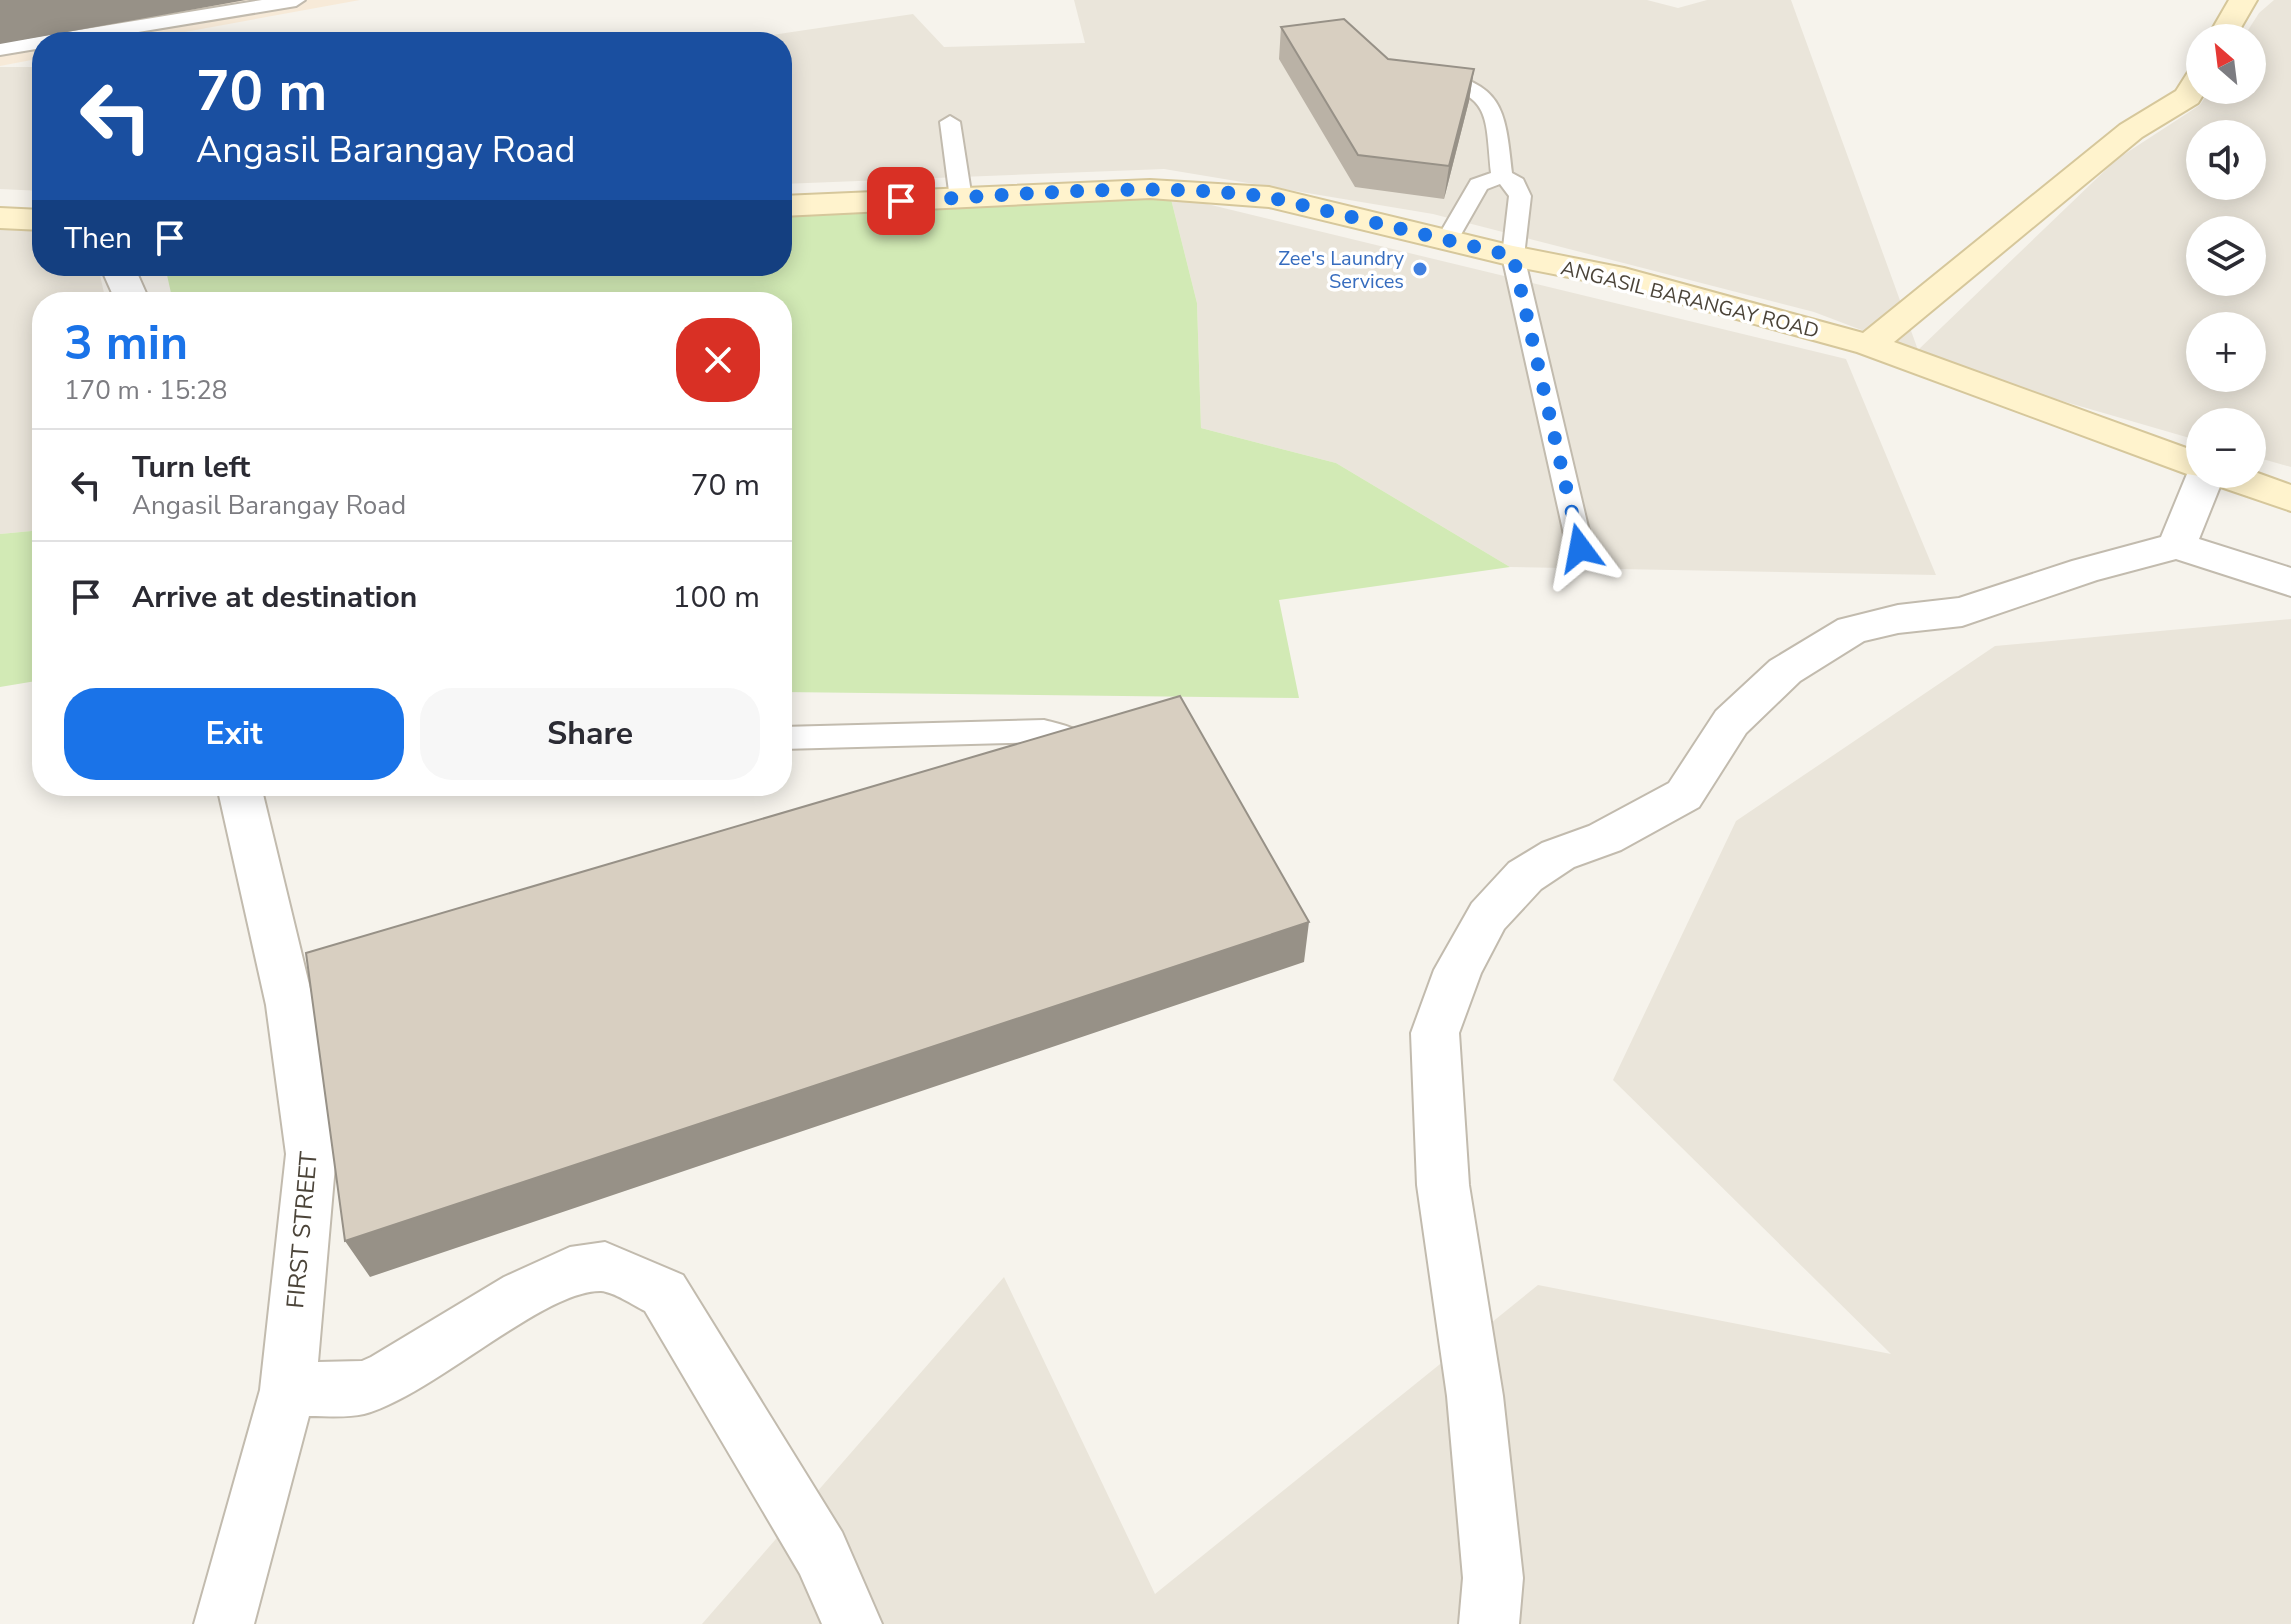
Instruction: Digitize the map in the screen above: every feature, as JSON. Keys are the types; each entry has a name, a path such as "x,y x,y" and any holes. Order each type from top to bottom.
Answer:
{"street":[{"path":"2229,24 2243,0"},
{"path":"1869,345 2131,131 2186,98"},
{"name":"ANGASIL BARANGAY ROAD","path":"792,206 1150,189 1231,192 1269,197 1513,256 1624,278 1869,345 2186,461"},
{"path":"0,218 32,220"},
{"path":"2177,546 2200,488"},
{"path":"2261,488 2291,499"},
{"path":"1489,1624 1493,1578 1475,1396 1443,1185 1435,1033 1458,970 1488,916 1525,876 1558,855 1605,838 1684,795 1731,722 1785,671 1852,630 1898,619 1962,612 2086,570 2177,546 2291,582"},
{"name":"FIRST STREET","path":"224,1624 288,1390 311,1154 290,1005 241,796"},
{"path":"288,1390 362,1388 391,1376 523,1295 570,1272 605,1266 664,1293 821,1553 852,1624"}],"lane":[{"path":"103,32 296,0"},
{"path":"0,49 32,44"},
{"path":"1413,74 1464,83 1485,93 1492,104 1502,176"},
{"path":"950,122 961,199"},
{"path":"1447,240 1479,185 1502,176"},
{"path":"1502,176 1515,184 1520,196 1513,256 1580,548"},
{"path":"792,738 1044,731 1064,736 1080,747"}],"shaded area":[{"path":"0,0 360,0 185,32 32,32 32,60 0,66"},
{"path":"1074,0 1647,0 1678,8 1707,0 1791,0 1918,350 2117,159 2201,104 2266,104 2266,24 2252,24 2274,0 2291,0 2291,467 2266,460 2266,408 2186,408 2186,437 2045,396 1917,351 1814,312 1433,214 1164,169 792,184 792,32 913,14 944,47 1085,43"},
{"path":"0,67 32,67 32,191 0,189"},
{"path":"1170,195 1846,359 1936,575 1510,567 1336,463 1201,428 1197,303"},
{"path":"0,229 32,231 32,276 100,276 104,292 32,292 32,531 0,534"},
{"path":"2291,619 2291,1624 702,1624 1004,1277 1155,1594 1538,1285 1891,1354 1613,1080 1736,821 1995,646"}],"green space":[{"path":"1170,195 1197,303 1201,428 1336,463 1510,567 1279,600 1299,698 792,692 792,292 171,292 167,276 792,276 792,216"},
{"path":"32,531 32,682 0,687 0,534"}],"building":[{"path":"1344,19 1388,59 1474,69 1449,166 1358,155 1281,27"},
{"path":"1180,696 1309,922 345,1241 306,953"}],"place":[{"name":"Zee's Laundry Services","path":"1420,269"}],"route":[{"path":"901,201 1150,189 1231,192 1269,197 1513,256 1580,548"}]}
